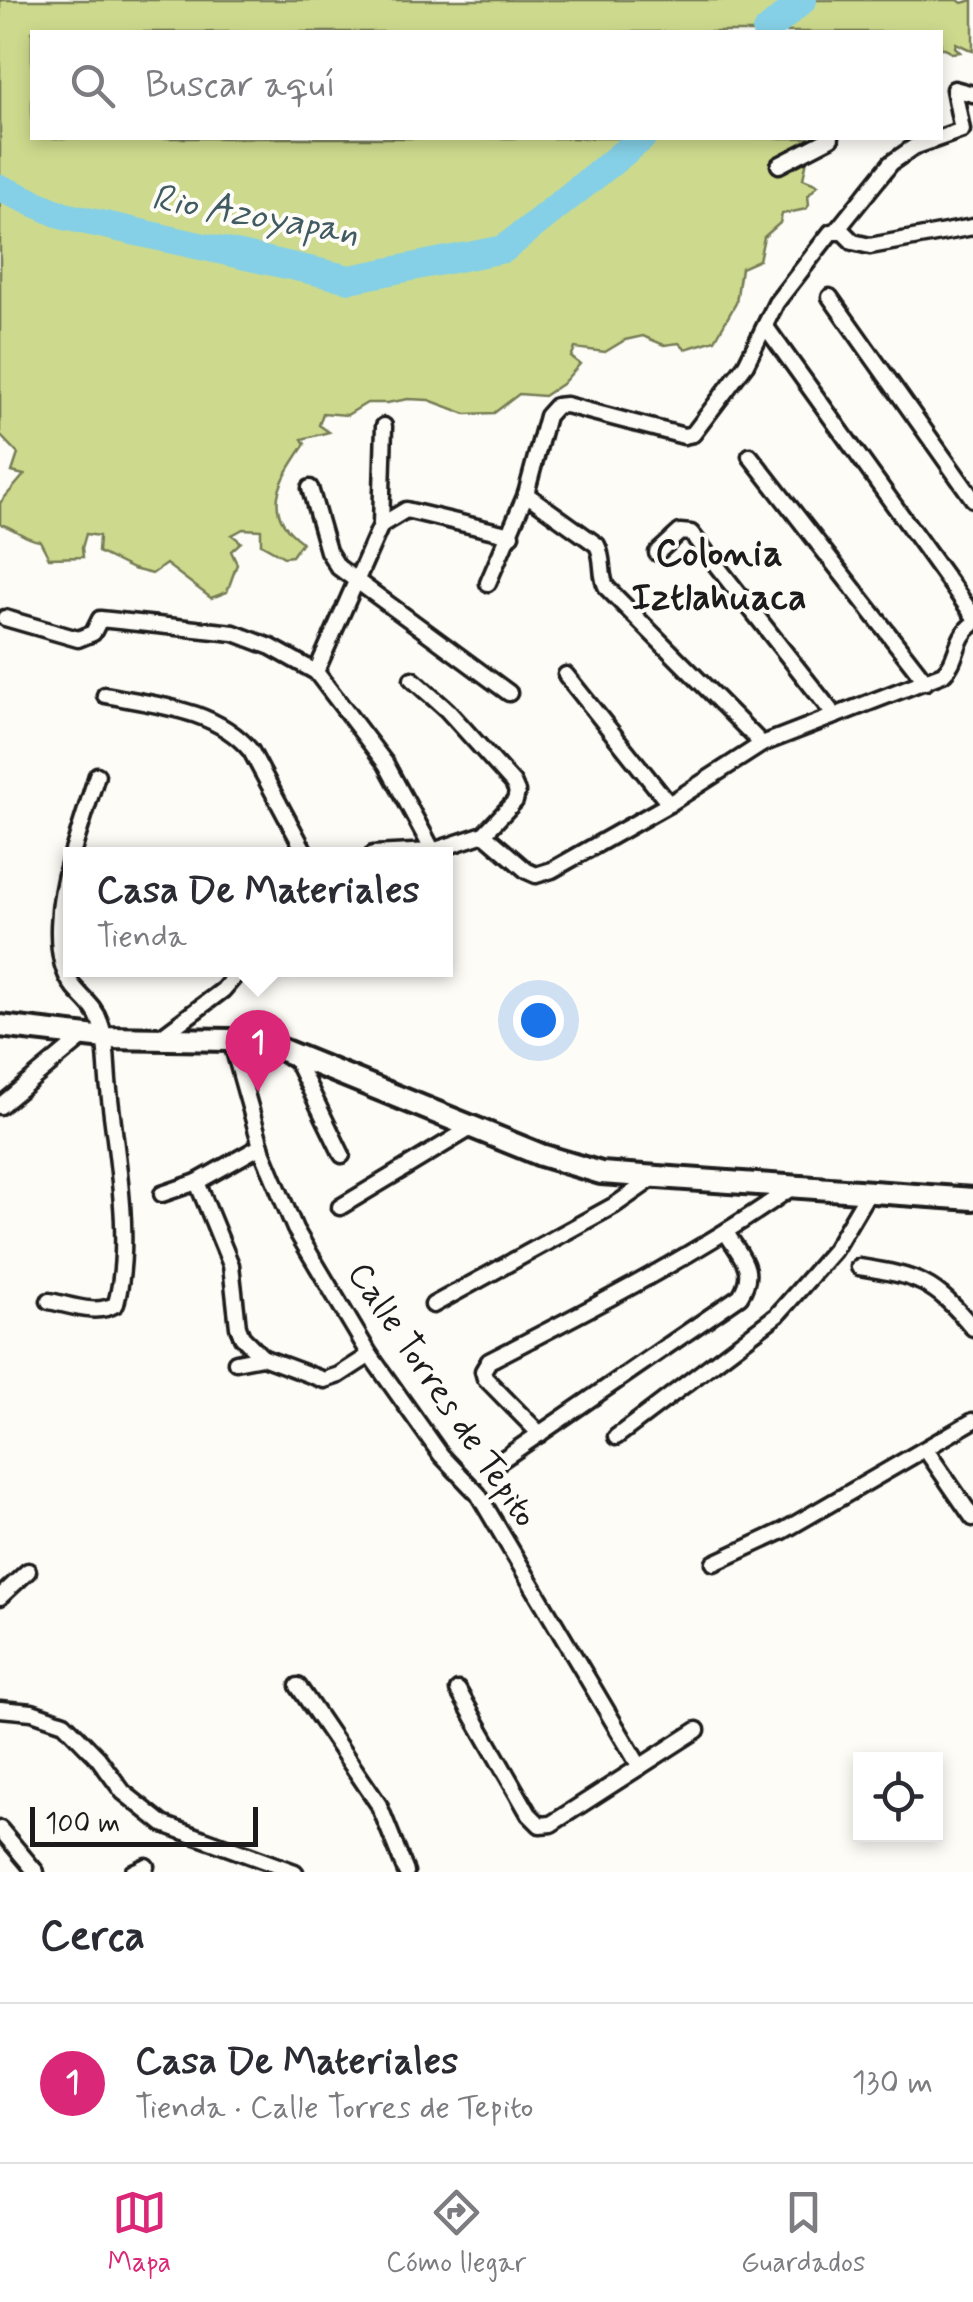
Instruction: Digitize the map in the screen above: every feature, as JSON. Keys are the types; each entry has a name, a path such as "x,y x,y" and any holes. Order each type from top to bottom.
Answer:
{"main road":[{"path":"0,1026 94,1037 255,1042 293,1053 541,1155 602,1173 973,1198"}],"street":[{"path":"943,137 962,130 948,92 973,94"},
{"path":"779,165 827,140"},
{"path":"488,583 512,535 548,416 556,406 566,405 684,436 693,434 746,364 776,303 830,232 837,230 891,164 914,147 934,140"},
{"path":"837,230 853,242 870,246 973,228"},
{"path":"830,297 973,498"},
{"path":"766,327 973,615"},
{"path":"316,672 381,525 384,426"},
{"path":"750,456 926,682"},
{"path":"310,488 328,552 338,567 509,693"},
{"path":"526,494 597,545 602,555 602,580 607,588 762,744"},
{"path":"381,525 406,510 512,535"},
{"path":"657,553 680,532 690,533 835,716"},
{"path":"6,618 78,640 93,633 100,618 234,633 271,647 316,672 386,764 431,847"},
{"path":"484,834 536,875 552,870 669,804 762,744 926,682 948,670 958,639 973,624"},
{"path":"566,676 669,804"},
{"path":"412,679 447,710 513,782 517,792 515,801 484,834 445,847"},
{"path":"105,695 207,718 240,739 302,847"},
{"path":"74,847 96,775"},
{"path":"63,893 63,967"},
{"path":"49,1301 96,1310 108,1308 116,1304 120,1288 122,1216 94,1037 93,1006 68,977"},
{"path":"158,1039 224,990 234,977"},
{"path":"0,1106 76,1040 94,1037"},
{"name":"Calle Torres de Tepito","path":"231,1040 261,1146 295,1229 370,1356 440,1455 478,1494 640,1767"},
{"path":"293,1053 342,1155"},
{"path":"340,1206 471,1128"},
{"path":"162,1194 197,1182 261,1146"},
{"path":"433,1305 614,1205 656,1177"},
{"path":"197,1182 230,1264 242,1337 262,1356 324,1380 370,1356"},
{"path":"540,1434 485,1378 483,1372 489,1361 666,1269 727,1234 795,1186"},
{"path":"616,1437 777,1315 834,1250 868,1191"},
{"path":"500,1462 740,1296 749,1272 727,1234"},
{"path":"859,1267 911,1275 930,1285 973,1328"},
{"path":"236,1362 262,1356"},
{"path":"714,1563 783,1531 973,1421"},
{"path":"926,1450 973,1518"},
{"path":"0,1597 28,1571"},
{"path":"298,1686 378,1806 406,1872"},
{"path":"458,1690 529,1814 540,1825 551,1824 697,1730"},
{"path":"0,1709 32,1712 64,1723 98,1758 123,1792 163,1824 295,1872"},
{"path":"0,1829 36,1872"}],"green space":[{"path":"0,0 973,0 973,51 956,43 960,52 951,53 943,48 943,30 30,30 30,140 808,140 802,145 808,155 803,179 818,185 808,196 806,209 782,214 780,223 764,237 759,260 741,268 736,303 715,340 685,349 679,343 664,345 643,336 625,340 605,352 575,348 571,357 580,364 562,384 544,396 519,394 494,413 466,414 429,400 408,399 367,403 347,415 323,413 319,425 329,432 302,439 305,444 278,494 281,518 302,542 292,556 284,557 261,544 261,530 243,529 232,535 241,542 231,551 237,564 227,592 211,598 166,564 152,574 98,552 99,536 86,534 83,557 49,558 40,541 0,524 0,503 24,475 12,472 18,454 0,435"}],"waterway":[{"name":"Rio Azoyapan","path":"768,30 803,0"},
{"name":"Rio Azoyapan","path":"0,188 64,216 350,279 504,249 640,140"}],"place":[{"name":"Casa De Materiales","path":"258,1092"}],"district":[{"name":"Colonia Iztlahuaca","path":"719,576"}]}
